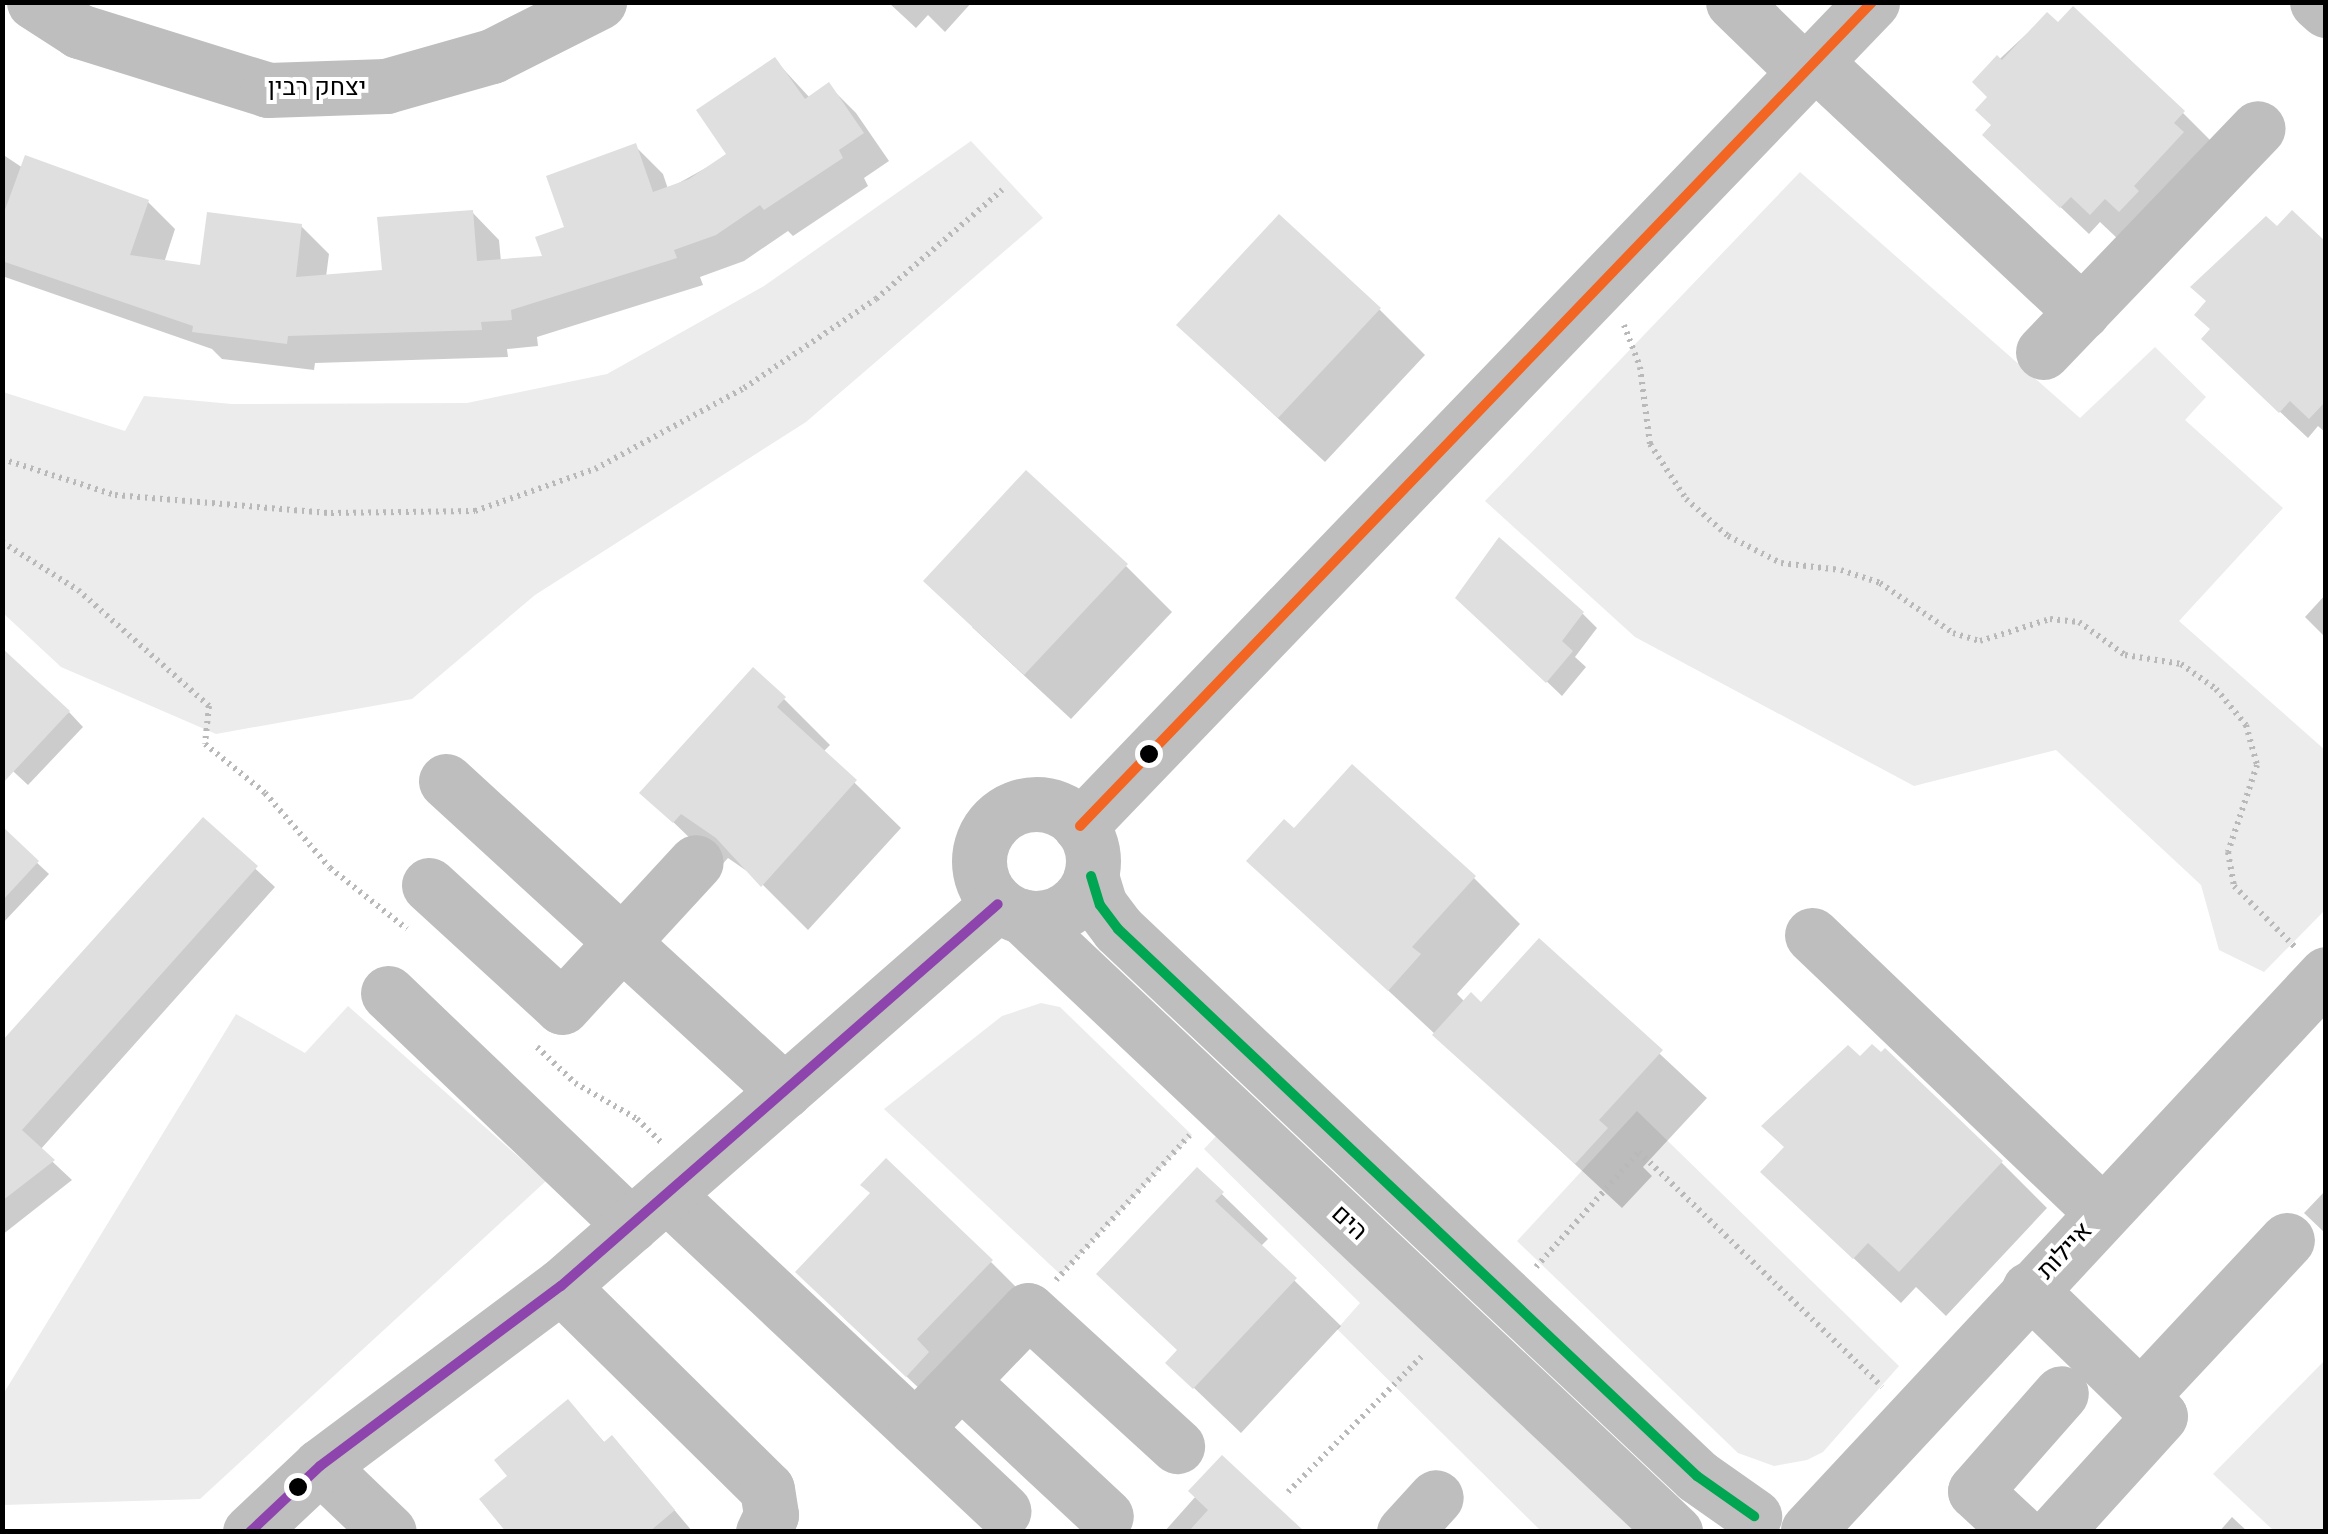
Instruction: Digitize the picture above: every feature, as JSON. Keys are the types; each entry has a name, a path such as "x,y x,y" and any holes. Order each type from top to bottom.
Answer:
{"street":[{"name":"יצחק רבין","path":"34,2 79,31 268,90 386,86 492,56 599,2"},
{"path":"1733,2 2082,312"},
{"path":"2317,2 2326,10"},
{"path":"250,1529 320,1466 561,1286 784,1092 1010,910 1064,911 1086,851 1598,287 1870,3"},
{"path":"2043,352 2258,128"},
{"path":"446,781 784,1092"},
{"path":"1010,910 983,881 979,856 1000,817 1042,805 1086,851 1100,905 1118,929 1697,1476 1739,1524 1782,1516 1809,1531"},
{"path":"422,909 562,1006 696,862"},
{"name":"הים","path":"1010,910 1224,1103 1675,1532"},
{"path":"1812,935 2101,1211"},
{"name":"איילות","path":"1809,1531 2028,1289 2325,975"},
{"path":"388,993 662,1198 1003,1511"},
{"path":"2140,1397 2287,1240"},
{"path":"561,1286 767,1489 771,1514 763,1532"},
{"path":"2028,1289 2160,1416 2055,1532"},
{"path":"916,1428 1028,1310 1177,1446"},
{"path":"960,1381 1106,1516"},
{"path":"2019,1532 1975,1490 2062,1393"},
{"path":"320,1466 389,1532"}],"path":[{"path":"2,459 114,494 331,513 475,511 596,469 744,388 876,298 1002,190"},
{"path":"1598,287 1629,332 1650,444 1686,498 1728,536 1781,562 1841,570 1880,583 1953,632 1980,641 2050,619 2079,622 2125,655 2180,664 2216,689 2246,725 2257,764 2228,852 2234,886 2325,975"},
{"path":"2,542 78,590 121,634 176,675 209,706 205,744 265,794 330,868 422,909"},
{"path":"532,1042 575,1083 637,1118 662,1198"},
{"path":"1028,1310 1224,1103"},
{"path":"1509,1298 1639,1152 1912,1416"},
{"path":"1288,1492 1456,1322"}],"shaded area":[{"path":"971,141 1043,218 806,422 535,595 412,699 216,734 61,667 3,613 3,392 125,431 144,396 232,404 467,403 607,374 764,286"},
{"path":"1800,172 2080,418 2155,347 2206,397 2185,420 2283,508 2179,621 2325,750 2325,910 2264,972 2219,950 2201,885 2056,750 1914,786 1635,637 1485,501"},
{"path":"1041,1003 1060,1007 1192,1135 1061,1275 884,1109 1002,1016"},
{"path":"348,1006 546,1181 200,1499 3,1505 2,1396 236,1014 305,1053"},
{"path":"1637,1111 1899,1366 1823,1452 1807,1460 1774,1466 1738,1453 1517,1241"},
{"path":"1231,1120 1656,1531 1541,1531 1337,1329 1360,1303 1204,1149"},
{"path":"2325,1360 2325,1531 2274,1531 2213,1474"}],"building":[{"path":"2073,6 2185,111 2174,123 2184,132 2134,186 2139,191 2119,212 2105,199 2090,215 2071,197 2060,208 1982,135 1991,125 1975,110 1987,97 1972,82 1997,55 2002,60 2047,12 2058,22"},
{"path":"775,57 805,99 829,82 864,133 839,150 843,158 764,210 760,205 716,235 674,250 677,258 511,310 512,320 481,322 482,330 288,336 287,344 192,332 193,326 2,261 2,218 25,155 149,200 130,255 200,265 207,212 302,224 296,277 382,270 377,217 473,210 477,261 542,256 535,237 564,227 546,176 636,143 653,192 689,179 726,154 696,110"},
{"path":"2292,210 2326,242 2326,401 2309,419 2290,401 2279,413 2201,339 2210,329 2194,315 2206,301 2190,287 2266,216 2277,226"},
{"path":"1279,214 1381,308 1278,418 1176,325"},
{"path":"1026,470 1128,564 1024,675 923,581"},
{"path":"1499,537 1584,612 1562,641 1573,651 1546,683 1455,598"},
{"path":"2,648 70,711 2,784"},
{"path":"753,667 786,697 777,707 857,780 761,887 716,838 681,814 673,823 639,793"},
{"path":"1352,764 1476,876 1412,947 1421,954 1388,991 1246,861 1284,819 1294,828"},
{"path":"203,817 258,866 22,1130 55,1160 2,1201 2,1041"},
{"path":"2,826 39,861 2,901"},
{"path":"1539,938 1663,1050 1599,1120 1608,1128 1575,1164 1432,1035 1471,992 1481,1002"},
{"path":"1872,1044 1881,1052 1885,1048 2003,1161 1899,1272 1868,1243 1853,1259 1760,1172 1784,1147 1761,1126 1848,1045 1860,1056"},
{"path":"886,1158 993,1260 917,1339 929,1352 906,1377 795,1272 870,1193 860,1185"},
{"path":"1197,1167 1224,1192 1215,1201 1297,1278 1193,1389 1165,1363 1177,1350 1096,1274"},
{"path":"568,1399 604,1442 612,1435 675,1510 649,1532 506,1532 479,1499 507,1476 494,1460"},
{"path":"1222,1455 1305,1532 1188,1532 1208,1510 1188,1491"}],"transit line":[{"path":"1080,826 1872,2"},
{"path":"1091,876 1100,905 1118,929 1697,1476 1754,1516"},
{"path":"250,1532 320,1466 561,1286 998,904"}]}
